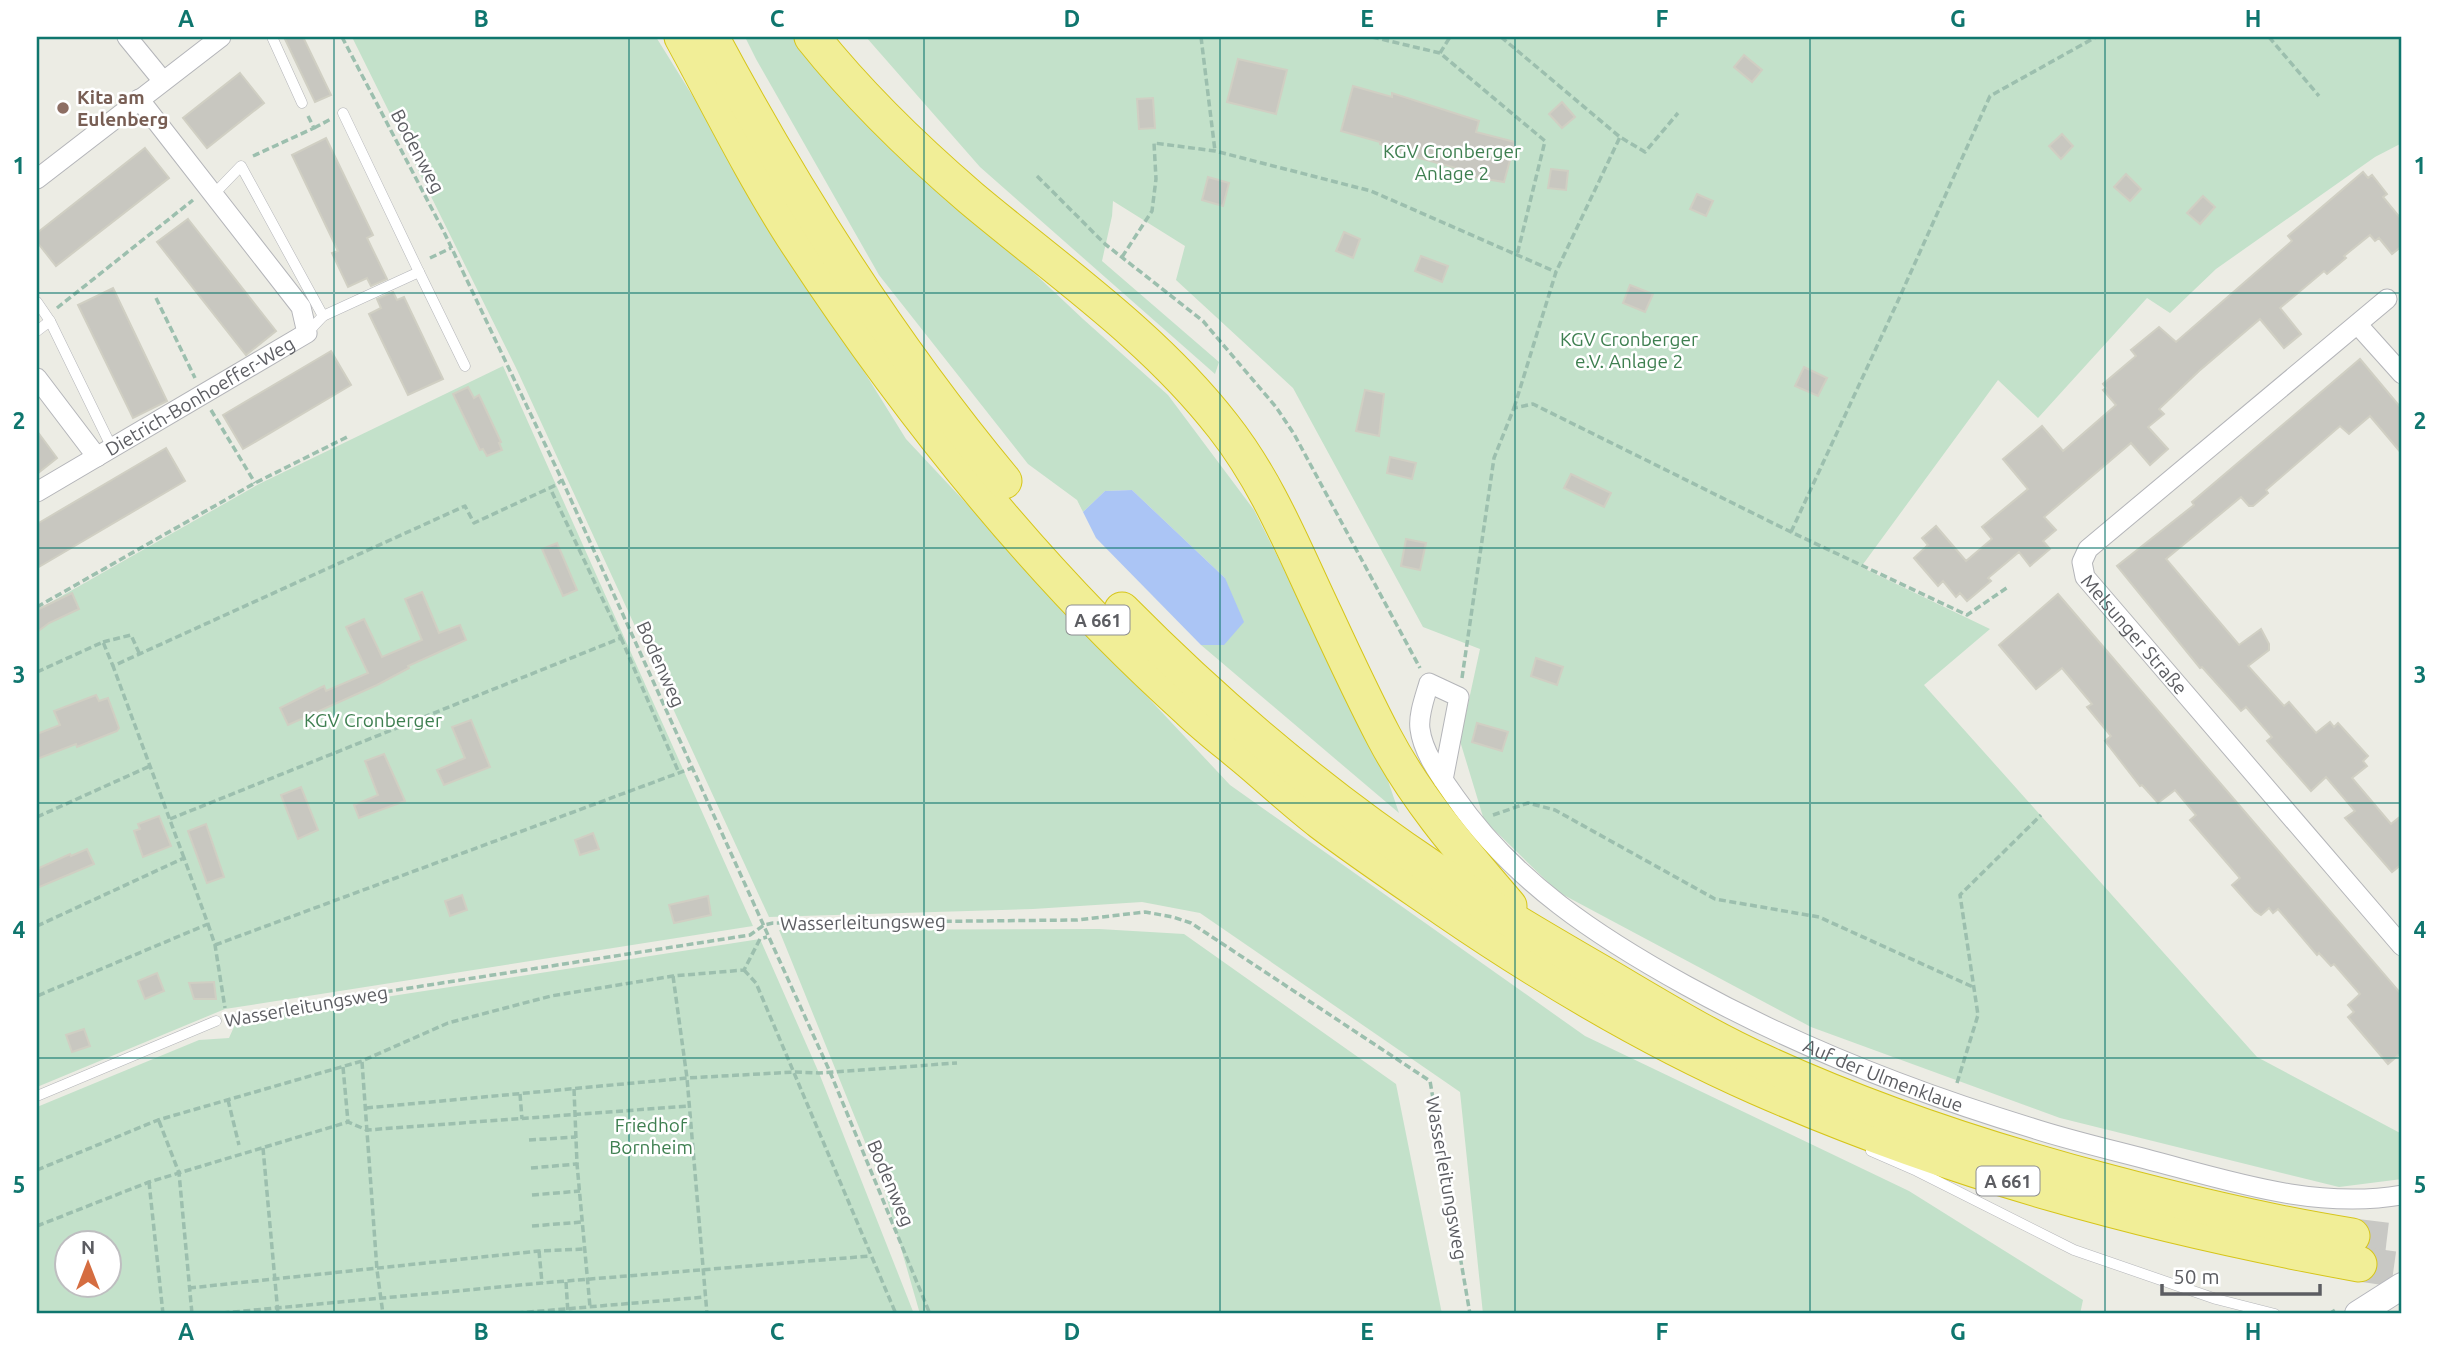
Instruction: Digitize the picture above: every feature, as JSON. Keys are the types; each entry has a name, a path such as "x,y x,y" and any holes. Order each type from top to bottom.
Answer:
{"highway":[{"name":"A 661","path":"682,37 790,231 897,384 958,463 1066,588 1188,710 1320,821 1482,935 1541,972 1674,1046 1859,1137 1935,1157 2052,1195 2272,1249 2356,1250 2286,1224 2161,1197 1945,1135 1764,1063 1700,1031 1531,932 1382,834 1269,744 1143,632 1072,561 982,453 919,372 864,294 767,140 712,37"},
{"path":"812,37 866,99 924,157 1105,307 1194,389 1257,474 1385,739 1415,790 1454,843 1531,932"}],"main road":[{"path":"2358,1314 2395,1290"}],"street":[{"path":"127,37 163,81"},
{"path":"37,179 221,37"},
{"name":"Dietrich-Bonhoeffer-Weg","path":"37,492 307,333 301,307 139,99"},
{"name":"Melsunger Straße","path":"2387,299 2088,549 2082,562 2085,577 2402,946"},
{"path":"2358,325 2402,374"},
{"name":"Dietrich-Bonhoeffer-Weg","path":"37,378 104,453"},
{"path":"1429,683 1459,697 1443,780"},
{"name":"Auf der Ulmenklaue","path":"1429,683 1419,725 1422,742 1443,780 1472,822 1515,868 1588,928 1632,956 1728,1008 1805,1045 1951,1102 2034,1129 2290,1194 2322,1199 2367,1200 2402,1195"}],"lane":[{"path":"272,37 302,103"},
{"path":"343,113 465,366"},
{"path":"211,191 241,166 323,316"},
{"path":"307,333 323,316 419,272"},
{"path":"37,302 48,318 104,453"},
{"path":"37,331 48,318"},
{"name":"Wasserleitungsweg","path":"37,1096 221,1019"},
{"path":"1859,1137 1917,1171 2074,1250 2205,1296 2275,1314"}],"path":[{"name":"Bodenweg","path":"342,37 451,248 562,480 830,1072 930,1314"},
{"path":"1200,37 1215,151"},
{"path":"1372,37 1440,53 1545,141 1517,255"},
{"path":"1440,53 1450,37"},
{"path":"1501,37 1620,137 1645,152 1678,113"},
{"path":"1791,532 1990,96 2096,37"},
{"path":"2269,37 2319,96"},
{"path":"241,166 251,157 314,128 302,103"},
{"path":"1459,697 1494,458 1514,408 1556,272 1620,137"},
{"path":"1122,257 1152,211 1156,179 1154,143 1215,151 1371,191 1556,272"},
{"path":"1037,176 1105,244 1203,321 1276,407 1294,434 1429,683"},
{"path":"48,318 211,191"},
{"path":"445,251 451,248"},
{"path":"1514,408 1533,404 1791,532 1967,615 2008,587"},
{"path":"37,607 255,484 347,437"},
{"path":"113,666 465,506 474,523 562,480"},
{"path":"550,488 621,638 679,773"},
{"path":"37,672 103,642 131,635 140,655"},
{"path":"170,820 621,638"},
{"path":"103,642 215,944 221,1019"},
{"path":"37,817 150,766"},
{"path":"215,944 692,768"},
{"path":"1472,822 1528,803 1555,810 1715,899 1819,917 1973,987"},
{"path":"1951,1102 1978,1015 1960,895 2041,815"},
{"path":"37,926 184,858"},
{"name":"Wasserleitungsweg","path":"221,1019 750,935 764,925 1077,920 1145,912 1173,917 1191,923 1430,1081 1470,1314"},
{"path":"37,996 208,925"},
{"path":"744,970 760,939 767,937"},
{"path":"37,1170 158,1120 343,1068 448,1023 551,996 673,976 744,970"},
{"path":"744,970 756,983 796,1072 896,1314"},
{"path":"673,976 687,1078 707,1314"},
{"path":"362,1061 377,1270 383,1314"},
{"path":"366,1108 687,1078 957,1063"},
{"path":"343,1068 348,1122"},
{"path":"574,1089 577,1164 590,1307"},
{"path":"520,1094 522,1119"},
{"path":"228,1100 239,1145"},
{"path":"37,1226 149,1182 348,1122 367,1130 689,1106"},
{"path":"158,1120 178,1173 192,1314"},
{"path":"529,1140 576,1137"},
{"path":"263,1148 278,1314"},
{"path":"531,1168 577,1164"},
{"path":"149,1182 163,1314"},
{"path":"532,1195 580,1191"},
{"path":"532,1226 582,1223"},
{"path":"189,1288 276,1281 539,1251 585,1249"},
{"path":"539,1251 542,1283"},
{"path":"212,1314 870,1256"},
{"path":"566,1282 568,1312"},
{"path":"506,1314 568,1312 590,1307 705,1297"}],"green space":[{"path":"352,37 656,37 906,439 1230,785 1585,1036 1909,1191 2083,1300 2080,1314 1483,1314 1460,1092 1200,913 1142,902 1033,909 769,917 517,370"},
{"path":"745,37 802,37 887,135 1168,395 1254,510 1383,766 1399,813 1201,645 1224,645 1225,578 1132,490 1105,491 1083,512 1077,500 1028,464 879,275"},
{"name":"KGV Cronberger e.V. Anlage 2","path":"866,37 2402,37 2402,143 2375,157 2216,269 2170,313 2147,298 2038,418 1998,380 1861,567 1990,629 1924,685 2257,1057 2402,1134 2402,1179 2339,1187 2060,1118 1811,1027 1558,892 1484,820 1460,741 1480,649 1423,627 1293,388 1176,280 1185,246 1113,201 1102,261 1219,362 1215,374 980,167"},
{"name":"KGV Cronberger","path":"503,366 753,926 225,1009 37,1087 37,610 259,484"},
{"path":"1099,929 1184,934 1396,1084 1442,1314 920,1314 884,1189 779,930"},
{"name":"Friedhof Bornheim","path":"760,939 819,1073 914,1314 37,1314 37,1107 199,1040 229,1038 237,1020"}],"water":[{"path":"1132,490 1225,578 1244,622 1224,645 1201,645 1096,538 1083,512 1105,491"}],"building":[{"path":"284,37 303,37 331,95 315,102"},
{"path":"1744,55 1762,70 1752,82 1734,67"},
{"path":"1238,59 1287,70 1276,114 1227,102"},
{"path":"240,73 264,103 207,148 183,118"},
{"path":"1353,86 1392,97 1392,93 1479,121 1476,132 1515,142 1504,182 1455,174 1456,168 1341,131"},
{"path":"1153,98 1155,128 1139,129 1137,99"},
{"path":"1562,102 1575,117 1562,128 1549,114"},
{"path":"2062,134 2073,146 2061,159 2049,146"},
{"path":"326,138 373,235 367,238 387,279 371,286 367,278 348,287 332,253 338,251 292,155"},
{"path":"145,148 169,178 56,266 37,242 37,233"},
{"path":"1551,169 1568,171 1566,190 1548,188"},
{"path":"2363,172 2368,178 2372,175 2387,194 2383,197 2402,220 2402,246 2392,254 2379,238 2375,241 2370,235 2327,274 2324,271 2280,308 2301,334 2284,348 2260,319 2199,371 2159,409 2164,414 2148,427 2168,449 2150,465 2131,443 2044,517 2056,530 2043,541 2050,549 2030,566 2019,552 1988,578 1991,581 1967,601 1960,593 1956,597 1943,581 1938,586 1914,558 1928,545 1922,538 1936,526 1966,561 1992,539 1982,527 2028,489 2003,459 2042,426 2063,451 2116,405 2103,390 2106,388 2103,384 2136,356 2131,350 2159,327 2176,342 2292,241 2288,236"},
{"path":"2126,174 2141,189 2130,201 2114,187"},
{"path":"1208,177 1229,183 1223,206 1202,200"},
{"path":"1697,194 1713,201 1706,216 1690,209"},
{"path":"2203,196 2215,207 2200,224 2187,213"},
{"path":"188,219 276,331 246,355 157,242"},
{"path":"1344,232 1360,239 1353,258 1336,251"},
{"path":"1421,256 1448,266 1442,282 1415,271"},
{"path":"1630,285 1653,294 1645,312 1623,303"},
{"path":"113,288 167,401 133,418 78,305"},
{"path":"393,292 397,300 404,297 443,379 408,395 369,314 381,308 377,299"},
{"path":"331,351 351,385 243,449 223,415"},
{"path":"2360,359 2402,409 2402,454 2370,416 2349,434 2340,426 2266,490 2268,493 2253,506 2249,506 2241,497 2166,559 2239,645 2261,629 2269,644 2269,650 2248,666 2284,706 2289,702 2316,733 2330,722 2334,727 2338,723 2368,756 2363,761 2367,766 2352,778 2391,824 2402,815 2402,864 2392,872 2345,818 2355,811 2326,777 2311,791 2267,741 2272,737 2246,707 2241,711 2202,667 2200,668 2117,566 2194,505 2192,502"},
{"path":"1804,367 1827,378 1818,396 1795,386"},
{"path":"468,387 474,398 479,395 501,442 499,443 502,450 487,456 483,449 480,450 453,394"},
{"path":"1365,390 1384,394 1379,436 1356,431"},
{"path":"37,431 57,458 37,474"},
{"path":"166,448 185,481 37,568 37,524"},
{"path":"1390,457 1416,463 1412,479 1387,473"},
{"path":"1571,474 1611,493 1604,507 1564,488"},
{"path":"1406,539 1426,543 1420,570 1401,566"},
{"path":"557,543 577,590 563,596 542,549"},
{"path":"422,592 439,633 460,625 466,640 408,666 409,668 377,685 288,725 280,708 324,686 326,691 368,673 346,627 364,619 382,657 422,640 405,599"},
{"path":"72,593 79,609 49,623 37,632 37,610"},
{"path":"2058,594 2402,995 2402,1052 2388,1064 2348,1017 2354,1012 2348,1005 2360,994 2334,964 2331,966 2319,953 2317,955 2278,909 2273,913 2269,908 2261,915 2255,911 2232,885 2240,878 2190,820 2196,815 2175,790 2158,803 2142,785 2140,786 2105,741 2111,736 2087,707 2092,704 2062,668 2036,689 1999,645"},
{"path":"1536,658 1563,667 1557,685 1531,676"},
{"path":"96,695 99,701 108,698 119,728 117,731 37,759 37,734 60,725 54,711"},
{"path":"471,720 490,767 444,785 437,770 465,758 452,727"},
{"path":"1477,723 1508,732 1502,751 1472,742"},
{"path":"384,754 405,801 359,818 354,805 378,795 365,761"},
{"path":"301,787 318,830 298,839 281,795"},
{"path":"159,816 171,846 143,857 134,831 140,829 138,824"},
{"path":"206,824 224,877 207,883 188,831"},
{"path":"593,833 599,849 580,855 575,840"},
{"path":"87,849 94,864 37,888 37,869"},
{"path":"462,895 467,910 450,916 445,901"},
{"path":"708,896 711,915 674,923 669,905"},
{"path":"157,973 164,991 145,999 138,981"},
{"path":"214,982 216,999 194,999 189,983"},
{"path":"84,1029 90,1046 72,1052 66,1035"}],"tunnel":[{"path":"2352,1236 2402,1242"},
{"path":"2359,1264 2402,1270"}],"place":[{"name":"Kita am Eulenberg","path":"63,108"}],"park label":[{"name":"KGV Cronberger Anlage 2","path":"1452,162"}]}
